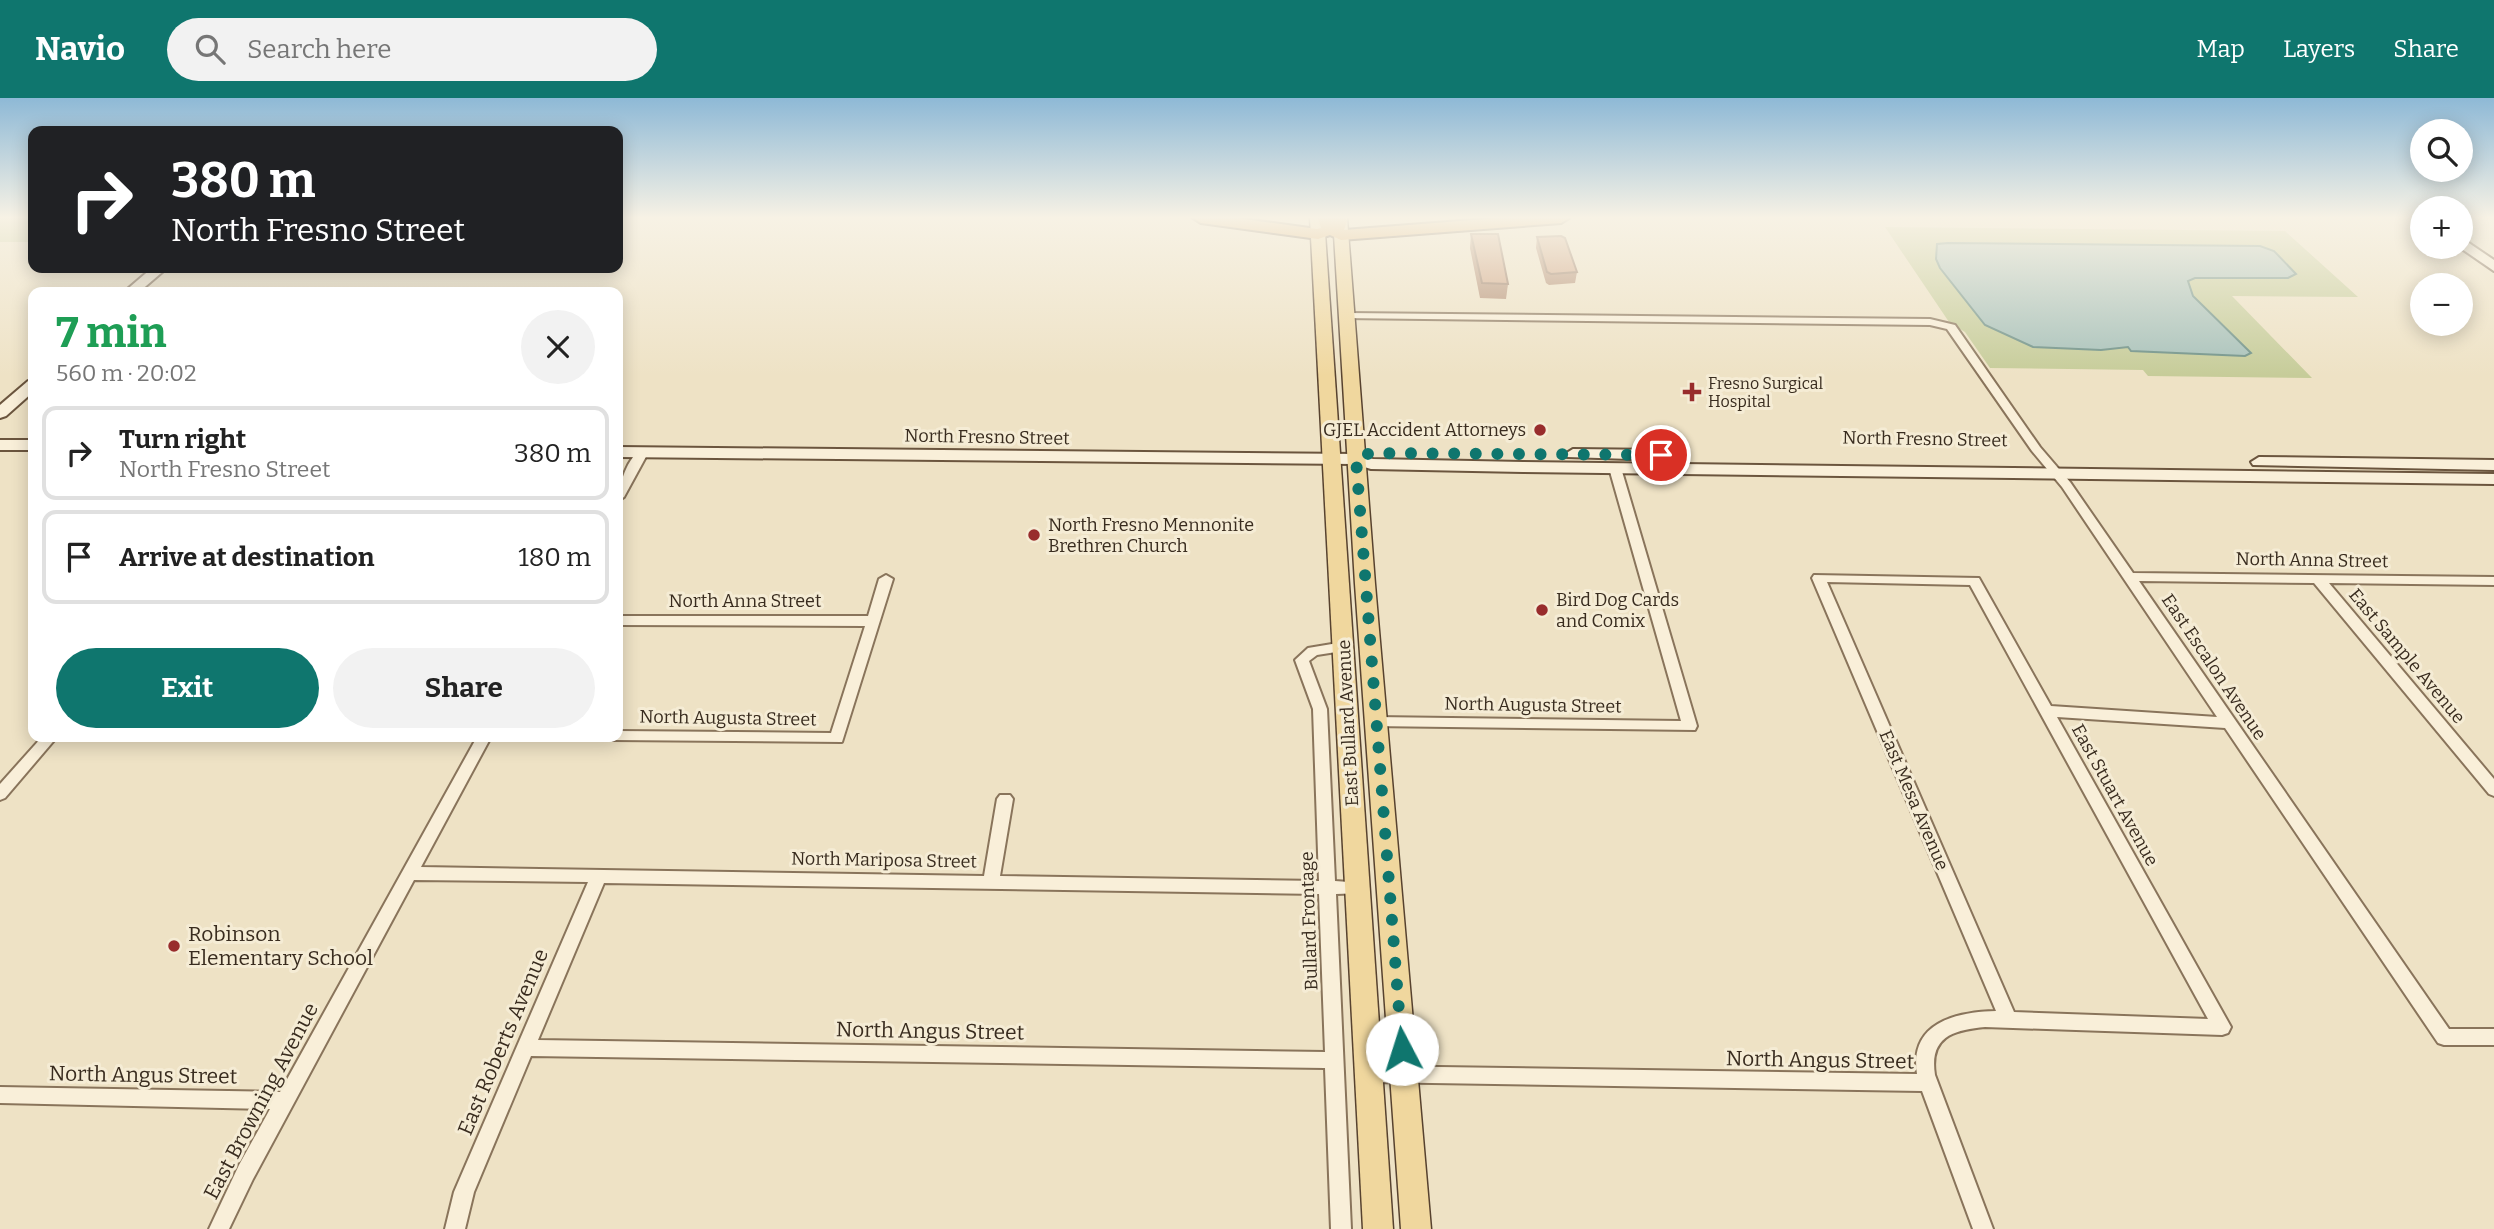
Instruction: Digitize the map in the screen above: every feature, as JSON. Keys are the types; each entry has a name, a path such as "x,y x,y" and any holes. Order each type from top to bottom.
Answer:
{"main road":[{"name":"East Bullard Avenue","path":"1332,271 1331,460 1378,1229"},
{"name":"East Bullard Avenue","path":"1340,271 1347,316 1416,1229"},
{"path":"137,287 154,273"},
{"path":"0,396 28,372"},
{"path":"0,413 28,388"},
{"path":"0,444 28,445"},
{"name":"North Fresno Street","path":"623,452 1356,459 1371,464 2494,479"},
{"name":"North Fresno Street","path":"1356,459 1370,453 2494,465"},
{"path":"1615,468 1621,463 1727,462 1736,460 1738,456"},
{"path":"2401,478 2410,473 2494,472"},
{"path":"1344,647 1356,657 1362,713 1366,719 1376,722"}],"street":[{"name":"East Escalon Avenue","path":"1347,316 1945,324 1955,331 2129,577 2444,1037 2494,1037"},
{"path":"623,488 642,453"},
{"name":"North Augusta Street","path":"1376,722 1690,726 1615,468"},
{"name":"North Anna Street","path":"2129,577 2494,581"},
{"name":"East Stuart Avenue","path":"1819,578 1974,581 2222,1027"},
{"name":"East Mesa Avenue","path":"1819,578 2009,1021"},
{"path":"873,621 886,579"},
{"name":"East Sample Avenue","path":"2318,579 2494,790"},
{"name":"North Anna Street","path":"623,620 873,621"},
{"name":"North Augusta Street","path":"623,736 837,738 873,621"},
{"name":"Bullard Frontage","path":"1341,1229 1320,709 1302,660 1313,651 1344,647"},
{"path":"2046,711 2229,723"},
{"path":"0,794 46,742"},
{"name":"East Browning Avenue","path":"219,1229 246,1172 481,742"},
{"path":"991,881 1005,799"},
{"name":"North Mariposa Street","path":"410,873 1357,888"},
{"name":"East Roberts Avenue","path":"455,1229 464,1192 599,875"},
{"name":"North Angus Street","path":"1369,1074 1928,1083 1923,1059 1926,1047 1940,1032 1958,1023 2009,1021 2222,1027"},
{"name":"North Angus Street","path":"524,1048 1334,1060"},
{"path":"1928,1083 1983,1229"},
{"name":"North Angus Street","path":"0,1096 286,1101"}],"green space":[{"path":"1914,271 2329,271 2358,297 2232,296 2312,378 2148,376 2143,370 1990,368 1965,332 1949,322"}],"water":[{"path":"1942,271 2293,271 2296,274 2288,278 2195,278 2188,281 2193,296 2251,353 2245,356 2131,351 2128,347 2101,350 2033,347 1985,325"}],"building":[{"path":"1479,271 1505,271 1508,284 1482,283"},
{"path":"1547,271 1577,272 1551,274"}],"place":[{"name":"Fresno Surgical Hospital","path":"1692,392"},
{"name":"GJEL Accident Attorneys","path":"1540,430"},
{"name":"North Fresno Mennonite Brethren Church","path":"1034,535"},
{"name":"Bird Dog Cards and Comix","path":"1542,610"},
{"name":"Robinson Elementary School","path":"174,946"}],"route":[{"path":"1402,1049 1356,459 1370,453 1661,455"}]}
